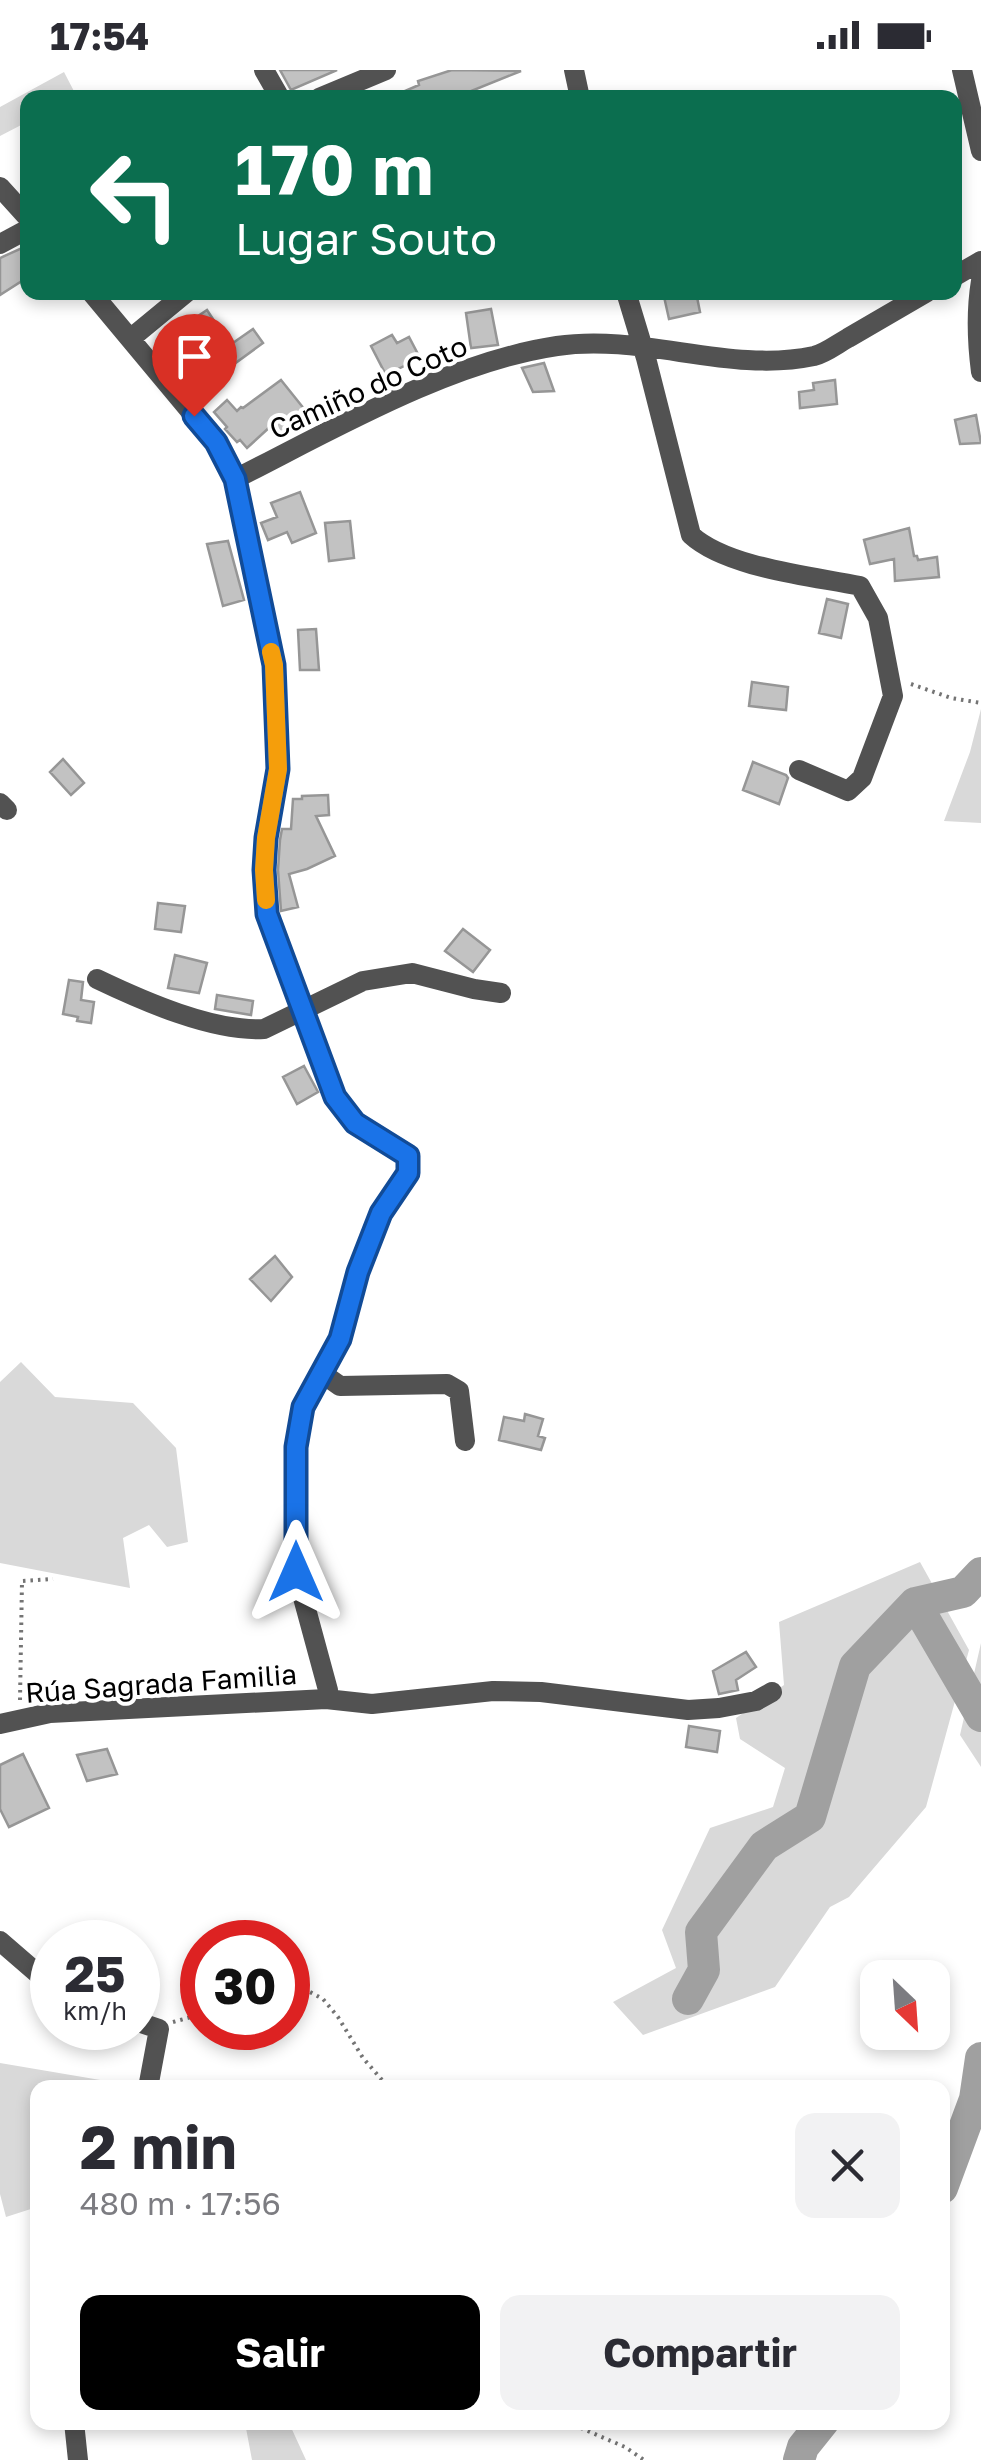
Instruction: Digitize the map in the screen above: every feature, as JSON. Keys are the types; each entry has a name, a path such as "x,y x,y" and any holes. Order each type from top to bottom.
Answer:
{"street":[{"path":"338,90 386,70"},
{"path":"962,70 980,143"},
{"path":"0,187 20,209"},
{"path":"981,281 977,332 981,372"},
{"path":"98,300 216,442 235,479 274,665 278,769 266,838 267,914 335,1097 355,1123 408,1156 408,1173 381,1213 358,1272 340,1339 303,1407 296,1447 296,1572 328,1690 326,1699"},
{"path":"130,339 176,300"},
{"path":"628,300 692,535 714,551 753,564 860,586 878,618 893,696 862,778 848,791 799,770"},
{"name":"Camiño do Coto","path":"235,479 464,370 514,355 602,343 753,361 818,356 913,300"},
{"path":"97,978 140,1000 246,1030 264,1029 363,981 412,972 501,993"},
{"path":"322,1374 340,1386 447,1384 458,1392 466,1441"},
{"name":"Rúa Sagrada Familia","path":"10,1722 50,1713 326,1699 372,1704 493,1691 558,1694 688,1710 756,1700 772,1692"},
{"path":"0,1942 30,1967"},
{"path":"150,2080 156,2050"},
{"path":"75,2430 78,2460"}],"path":[{"path":"888,673 952,698 981,703"},
{"path":"10,1722 22,1581 53,1580"},
{"path":"310,1992 338,2017 381,2080"},
{"path":"160,2029 180,2020"},
{"path":"586,2430 644,2460"}],"shaded area":[{"path":"64,72 73,90 31,90"},
{"path":"20,96 20,126 0,136 0,107"},
{"path":"981,709 981,823 944,821 970,752"},
{"path":"21,1362 55,1397 133,1403 176,1448 188,1542 167,1547 149,1525 123,1538 130,1588 0,1563 0,1382"},
{"path":"920,1562 969,1650 926,1807 849,1897 830,1907 775,1987 643,2035 613,2002 676,1968 662,1930 710,1828 773,1807 785,1768 740,1739 736,1718 784,1685 779,1622"},
{"path":"981,1643 981,1767 960,1735"},
{"path":"0,2063 100,2080 30,2080 30,2209 6,2217 0,2194"},
{"path":"246,2430 292,2430 306,2460 252,2460"}],"building":[{"path":"280,70 337,70 291,90"},
{"path":"452,70 521,71 474,90 407,90 419,85 418,81"},
{"path":"20,249 20,282 0,295 0,258"},
{"path":"665,300 698,300 700,312 669,319"},
{"path":"491,309 498,345 471,348 466,313"},
{"path":"207,310 230,345 253,329 263,343 200,389 171,357 202,334 192,320"},
{"path":"392,335 397,343 409,337 420,358 386,375 371,346"},
{"path":"544,363 554,391 533,392 522,368"},
{"path":"281,380 309,415 279,436 272,425 247,448 240,440 237,442 214,412 227,400 237,411"},
{"path":"835,380 837,404 800,408 799,392 814,390 813,383"},
{"path":"976,415 981,443 960,444 955,420"},
{"path":"300,492 316,533 292,543 287,532 268,540 261,523 277,517 271,503"},
{"path":"350,521 354,558 329,561 325,523"},
{"path":"909,528 914,556 918,560 937,557 939,577 895,581 894,559 870,564 864,540"},
{"path":"228,541 244,600 223,606 207,544"},
{"path":"827,599 848,604 841,638 819,633"},
{"path":"316,629 319,670 300,670 298,630"},
{"path":"752,682 788,687 786,710 749,706"},
{"path":"63,759 84,783 71,795 50,772"},
{"path":"753,762 788,778 779,804 743,790"},
{"path":"328,795 329,815 316,816 335,856 289,874 298,907 281,911 280,840 282,829 291,829 293,799"},
{"path":"158,903 185,906 181,932 155,929"},
{"path":"463,929 490,950 473,972 445,951"},
{"path":"175,955 207,963 199,993 168,988"},
{"path":"69,980 83,982 81,1000 94,1002 91,1023 63,1014"},
{"path":"217,995 253,1001 251,1015 215,1009"},
{"path":"304,1066 318,1092 297,1104 283,1077"},
{"path":"275,1256 292,1277 271,1301 250,1279"},
{"path":"525,1414 543,1419 538,1436 545,1438 541,1450 499,1440 504,1417 524,1421"},
{"path":"746,1652 756,1667 736,1680 738,1690 719,1694 713,1671"},
{"path":"689,1726 720,1731 717,1752 686,1747"},
{"path":"107,1749 117,1774 87,1781 77,1755"},
{"path":"23,1754 49,1808 9,1827 0,1809 0,1765"}],"waterway":[{"path":"688,1999 704,1970 701,1932 764,1846 810,1817 855,1666 915,1603 963,1592 981,1573"},
{"path":"915,1603 981,1716"},
{"path":"950,2166 975,2099 981,2058"},
{"path":"799,2460 803,2447 817,2430"}],"slow traffic":[{"path":"266,900 266,838 278,769 271,652"}],"route":[{"path":"194,416 216,442 235,479 274,665 278,769 266,838 267,914 335,1097 355,1123 408,1156 408,1173 381,1213 358,1272 340,1339 303,1407 296,1447 296,1572"}]}
